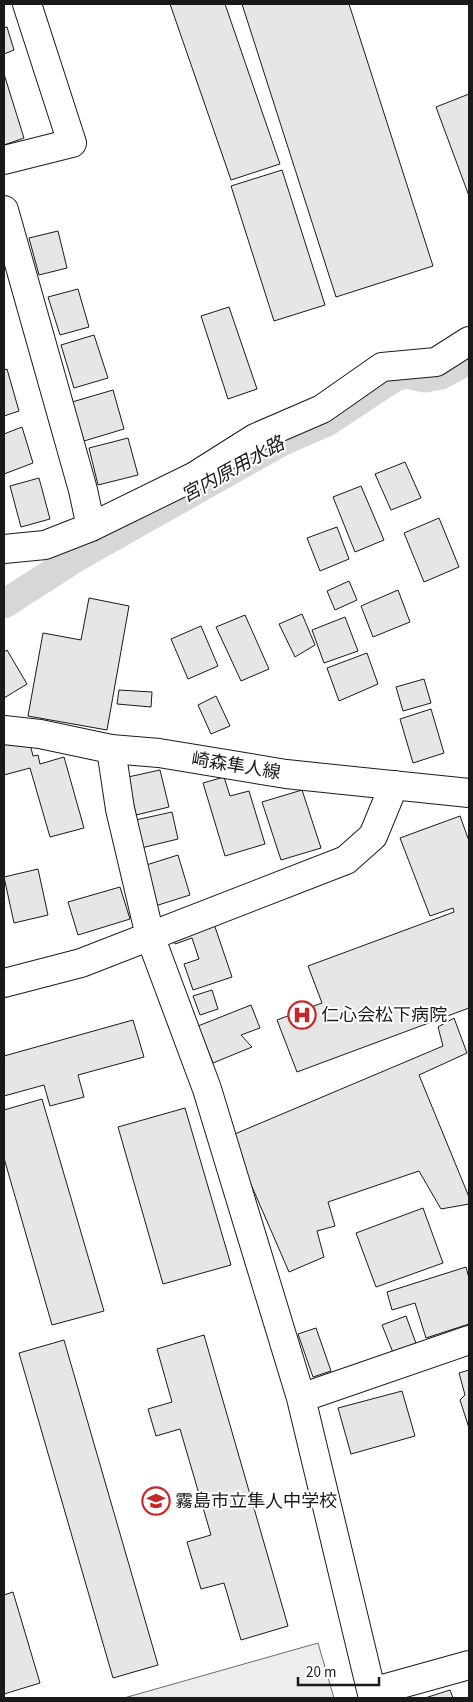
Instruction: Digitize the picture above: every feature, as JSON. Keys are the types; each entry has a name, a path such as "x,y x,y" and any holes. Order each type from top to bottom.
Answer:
{"street":[{"path":"4,160 72,143 27,4"},
{"path":"4,210 92,527"},
{"path":"4,549 45,545 92,527 195,476 255,438 322,410 382,367 436,362 469,341"},
{"name":"崎森隼人線","path":"4,730 40,734 111,749 159,753 286,774 469,793"},
{"path":"111,749 120,809 150,936 207,1089 301,1398 373,1695 469,1665"},
{"path":"4,982 81,963 346,860 373,836 394,785"},
{"path":"301,1398 469,1340"}],"shaded area":[{"path":"318,1643 334,1698 124,1698"}],"building":[{"path":"170,4 225,4 280,164 231,180"},
{"path":"242,4 349,4 433,266 336,297"},
{"path":"7,27 14,50 4,54 4,28"},
{"path":"4,74 24,138 4,145"},
{"path":"469,94 469,196 436,107"},
{"path":"282,170 325,305 274,321 231,186"},
{"path":"58,231 67,268 39,275 29,238"},
{"path":"78,289 89,327 60,335 48,297"},
{"path":"229,307 257,389 228,399 201,316"},
{"path":"94,335 108,378 74,388 61,345"},
{"path":"7,369 19,411 4,416 4,370"},
{"path":"113,390 124,429 84,441 72,402"},
{"path":"22,427 33,463 4,474 4,434"},
{"path":"128,438 138,475 98,485 89,448"},
{"path":"405,462 421,498 391,510 375,474"},
{"path":"39,478 50,519 21,527 10,486"},
{"path":"361,486 384,540 355,552 333,497"},
{"path":"439,518 459,567 424,582 404,533"},
{"path":"337,527 349,559 320,571 307,538"},
{"path":"349,581 357,600 335,610 327,591"},
{"path":"398,590 410,622 373,637 361,606"},
{"path":"89,598 129,606 107,730 28,716 43,633 81,640"},
{"path":"302,614 315,645 295,657 279,624"},
{"path":"245,615 269,669 241,681 216,627"},
{"path":"345,617 358,651 324,663 312,630"},
{"path":"201,626 218,666 188,679 171,639"},
{"path":"7,650 27,684 4,698 4,652"},
{"path":"367,653 378,684 339,701 327,668"},
{"path":"424,679 431,703 403,711 396,687"},
{"path":"119,690 152,692 151,707 117,704"},
{"path":"216,696 230,726 211,734 198,705"},
{"path":"431,709 444,753 413,763 400,719"},
{"path":"4,741 30,744 33,756 38,755 40,764 64,757 84,828 50,837 30,768 4,775"},
{"path":"160,770 169,807 136,815 128,777"},
{"path":"224,777 230,796 249,791 265,844 225,856 203,783"},
{"path":"302,790 321,848 281,860 262,802"},
{"path":"172,812 178,839 137,849 131,821"},
{"path":"460,816 469,841 469,1008 297,1072 277,1020 322,1003 308,966 454,912 453,908 430,916 400,838"},
{"path":"178,855 190,895 152,907 140,867"},
{"path":"38,869 48,915 14,923 4,877"},
{"path":"120,887 130,919 78,935 68,902"},
{"path":"213,921 232,977 193,990 184,964 199,959 192,938 175,944 172,935"},
{"path":"212,990 218,1009 200,1015 193,996"},
{"path":"251,1005 260,1028 241,1035 252,1047 213,1063 198,1026"},
{"path":"454,1018 467,1053 419,1075 469,1197 469,1204 441,1209 419,1171 328,1202 335,1226 317,1231 324,1257 289,1272 230,1136 443,1046 438,1027"},
{"path":"133,1020 144,1057 78,1075 84,1097 50,1106 44,1085 4,1096 4,1056"},
{"path":"42,1099 104,1311 52,1325 4,1158 4,1110"},
{"path":"185,1108 231,1265 163,1284 118,1127"},
{"path":"423,1208 443,1263 376,1287 356,1233"},
{"path":"466,1267 469,1278 469,1324 426,1338 415,1303 392,1310 387,1292"},
{"path":"406,1316 417,1346 394,1355 382,1325"},
{"path":"316,1328 331,1371 313,1377 298,1334"},
{"path":"204,1335 288,1626 241,1640 224,1583 201,1589 187,1542 211,1535 180,1429 156,1436 148,1409 172,1402 157,1349"},
{"path":"64,1340 158,1665 113,1678 19,1353"},
{"path":"469,1370 469,1428 460,1400 465,1395 459,1373"},
{"path":"402,1391 415,1436 351,1454 338,1408"},
{"path":"13,1592 40,1683 4,1694 4,1595"},
{"path":"450,1690 453,1698 425,1698"}],"waterway":[{"name":"宮内原用水路","path":"4,604 77,557 281,442 327,422 395,377 406,374 425,378 441,375 469,360"}],"place":[{"name":"仁心会松下病院","path":"302,1015"},
{"name":"霧島市立隼人中学校","path":"156,1501"}]}
